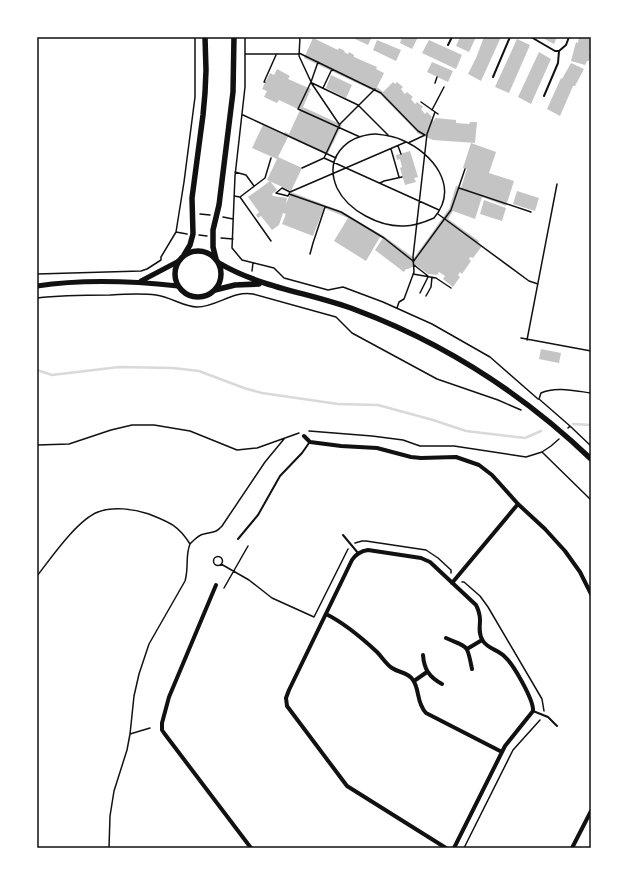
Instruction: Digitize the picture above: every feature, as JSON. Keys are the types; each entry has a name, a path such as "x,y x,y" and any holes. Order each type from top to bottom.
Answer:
{"main road":[{"path":"205,37 206,70 203,115 193,189 193,234 190,246 179,261 175,273 178,286 189,295 197,297 203,296 214,290 235,285 264,284"},
{"path":"214,290 219,284 221,270 214,253 212,237 219,205 233,92 234,37"},
{"path":"184,255 197,250 204,251 211,254 217,261 243,276 264,284 308,294 356,310 396,326 441,348 482,372 523,401 558,429 591,459"}],"street":[{"path":"140,282 179,261"},
{"path":"37,286 82,282 140,282 178,286"},
{"path":"304,436 310,442 341,446 377,448 421,458 448,457 464,459 479,465 486,470 565,551 580,572 591,594"},
{"path":"452,583 518,504"},
{"path":"446,848 347,786 287,706 286,698 289,690 352,560 358,553 368,550 421,558 430,562 476,605 480,614 480,632 482,640 489,647 500,652 509,661 533,705 533,711 502,752 454,848"},
{"path":"216,585 174,683 162,727 169,739 251,848"},
{"path":"326,614 342,623 391,667 407,674 414,681 420,704 426,713 502,752"},
{"path":"446,638 460,643 467,648 472,669"},
{"path":"467,648 482,640"},
{"path":"423,654 427,672 430,676 442,684"},
{"path":"414,681 427,672"},
{"path":"572,848 591,811"}],"lane":[{"path":"448,45 452,37"},
{"path":"493,77 510,37"},
{"path":"532,37 554,51 559,51"},
{"path":"544,96 558,63 559,51 566,45 569,37"},
{"path":"238,539 258,516 280,476 302,453 310,442"},
{"path":"343,535 358,553"},
{"path":"533,711 543,714 552,720 557,726"}],"path":[{"path":"37,274 131,272 147,269 161,260 161,257 176,232 184,182 196,80 195,37"},
{"path":"245,37 245,87 235,172 232,248 242,260 274,268 284,278 328,290 343,287 397,308 438,328 490,357 559,417"},
{"path":"300,37 299,54 311,82 340,124"},
{"path":"245,54 299,54 318,62 381,93 418,131 426,135"},
{"path":"265,82 276,54"},
{"path":"318,62 311,82 298,109 360,137"},
{"path":"323,88 332,69"},
{"path":"435,83 437,77"},
{"path":"311,82 359,106 390,136"},
{"path":"432,110 444,87"},
{"path":"302,168 324,158 340,124 375,89"},
{"path":"421,102 438,114"},
{"path":"397,308 399,302 404,299 413,274 426,135 435,112"},
{"path":"242,114 336,158"},
{"path":"375,134 390,136 407,142 425,154 436,165 444,183 444,196 439,210 434,218 404,226 385,224 371,219 359,211 348,202 337,188 334,174 334,162 341,148 352,140 366,135 375,134"},
{"path":"413,262 384,238 341,212 290,193 282,188 276,193 288,196 290,193 346,168 426,135"},
{"path":"398,146 401,154"},
{"path":"390,149 399,178"},
{"path":"240,197 266,177 271,158"},
{"path":"324,158 439,210"},
{"path":"413,262 450,210 465,168"},
{"path":"235,172 246,175 254,186"},
{"path":"380,183 402,177"},
{"path":"527,340 557,184"},
{"path":"458,188 531,212"},
{"path":"234,196 240,197 271,241"},
{"path":"310,254 325,207"},
{"path":"192,213 233,219"},
{"path":"437,213 529,281 538,284"},
{"path":"176,232 233,239"},
{"path":"414,265 430,277 431,287 426,296"},
{"path":"413,274 441,280 451,288"},
{"path":"420,293 430,277"},
{"path":"37,298 70,295 147,295 167,297 186,305 198,307 211,305 230,297 243,294 254,294 336,318 352,333 437,379 498,400 525,412"},
{"path":"521,338 591,352"},
{"path":"538,399 541,393 547,391 573,390 591,393"},
{"path":"37,445 69,444 132,425 154,425 190,431"},
{"path":"570,426 591,446"},
{"path":"109,848 110,816 114,791 127,750 134,696 145,654 149,644 185,581 188,568 186,558 190,544 198,536 204,533 215,532 222,526 265,462 284,439"},
{"path":"542,452 591,500"},
{"path":"37,576 73,531 84,520 98,512 106,510 131,510 143,512 178,528 190,544"},
{"path":"222,564 218,566 215,565 214,559 220,557 222,564 256,585 272,598 314,617 345,554 352,546 362,541 426,550 438,558 461,582 464,582 484,601 542,699 544,706 543,714 540,719 513,750 464,848"},
{"path":"224,588 248,546"},
{"path":"130,734 150,728"}],"building":[{"path":"351,37 372,37 368,45"},
{"path":"402,37 418,37 412,49 400,43"},
{"path":"460,37 476,37 469,52 456,46"},
{"path":"484,37 501,37 481,81 468,74"},
{"path":"541,37 557,37 554,44"},
{"path":"579,37 591,37 591,49 589,53 591,54 589,61 587,61 585,65 571,61 576,42 578,43"},
{"path":"313,38 338,50 339,48 348,54 349,52 354,55 354,57 377,67 376,69 384,73 377,87 383,92 393,82 395,84 397,82 403,87 401,89 403,92 405,94 407,92 413,97 411,99 415,104 417,102 423,107 421,109 425,114 427,112 434,121 435,118 456,120 456,123 469,124 470,122 477,122 475,143 433,140 417,133 380,94 304,58"},
{"path":"517,39 530,45 509,93 495,87"},
{"path":"377,40 401,50 396,61 373,50"},
{"path":"429,40 462,55 456,69 422,53"},
{"path":"539,52 551,59 531,104 518,97"},
{"path":"432,62 453,71 448,82 427,72"},
{"path":"571,63 584,69 575,86 573,86 560,116 547,109 561,78 562,79"},
{"path":"277,69 290,76 288,79 311,89 303,107 342,125 327,155 288,137 278,157 302,168 291,191 267,180 277,159 252,148 263,125 284,135 285,132 289,134 300,110 279,100 277,103 264,97 267,91 262,89 270,73 274,75"},
{"path":"331,75 352,85 346,98 326,88"},
{"path":"471,143 496,152 489,173 514,181 506,206 482,197 475,219 453,211 448,219 479,241 478,243 482,246 473,258 470,257 469,259 471,261 462,274 460,272 458,275 460,277 453,287 443,279 445,276 439,272 437,275 428,274 416,265 406,269 404,272 375,250 383,238 380,237 366,261 334,241 348,218 324,208 313,236 282,224 286,214 283,213 279,225 272,230 261,216 258,218 256,215 259,212 248,197 270,181 277,190 272,194 273,196 287,198 286,204 291,192 341,211 385,237 414,258 449,209 456,186 461,188 467,169 463,168"},
{"path":"410,151 418,177 414,178 416,182 405,185 400,168 402,167 400,159 397,160 396,155"},
{"path":"517,191 539,198 535,211 513,204"},
{"path":"484,200 506,208 502,221 480,214"},
{"path":"541,349 561,353 559,363 539,359"}],"waterway":[{"path":"37,370 52,375 119,367 173,368 199,371 244,388 262,393 338,404 378,405 466,431 525,438 541,431"},
{"path":"573,424 591,425"}]}
